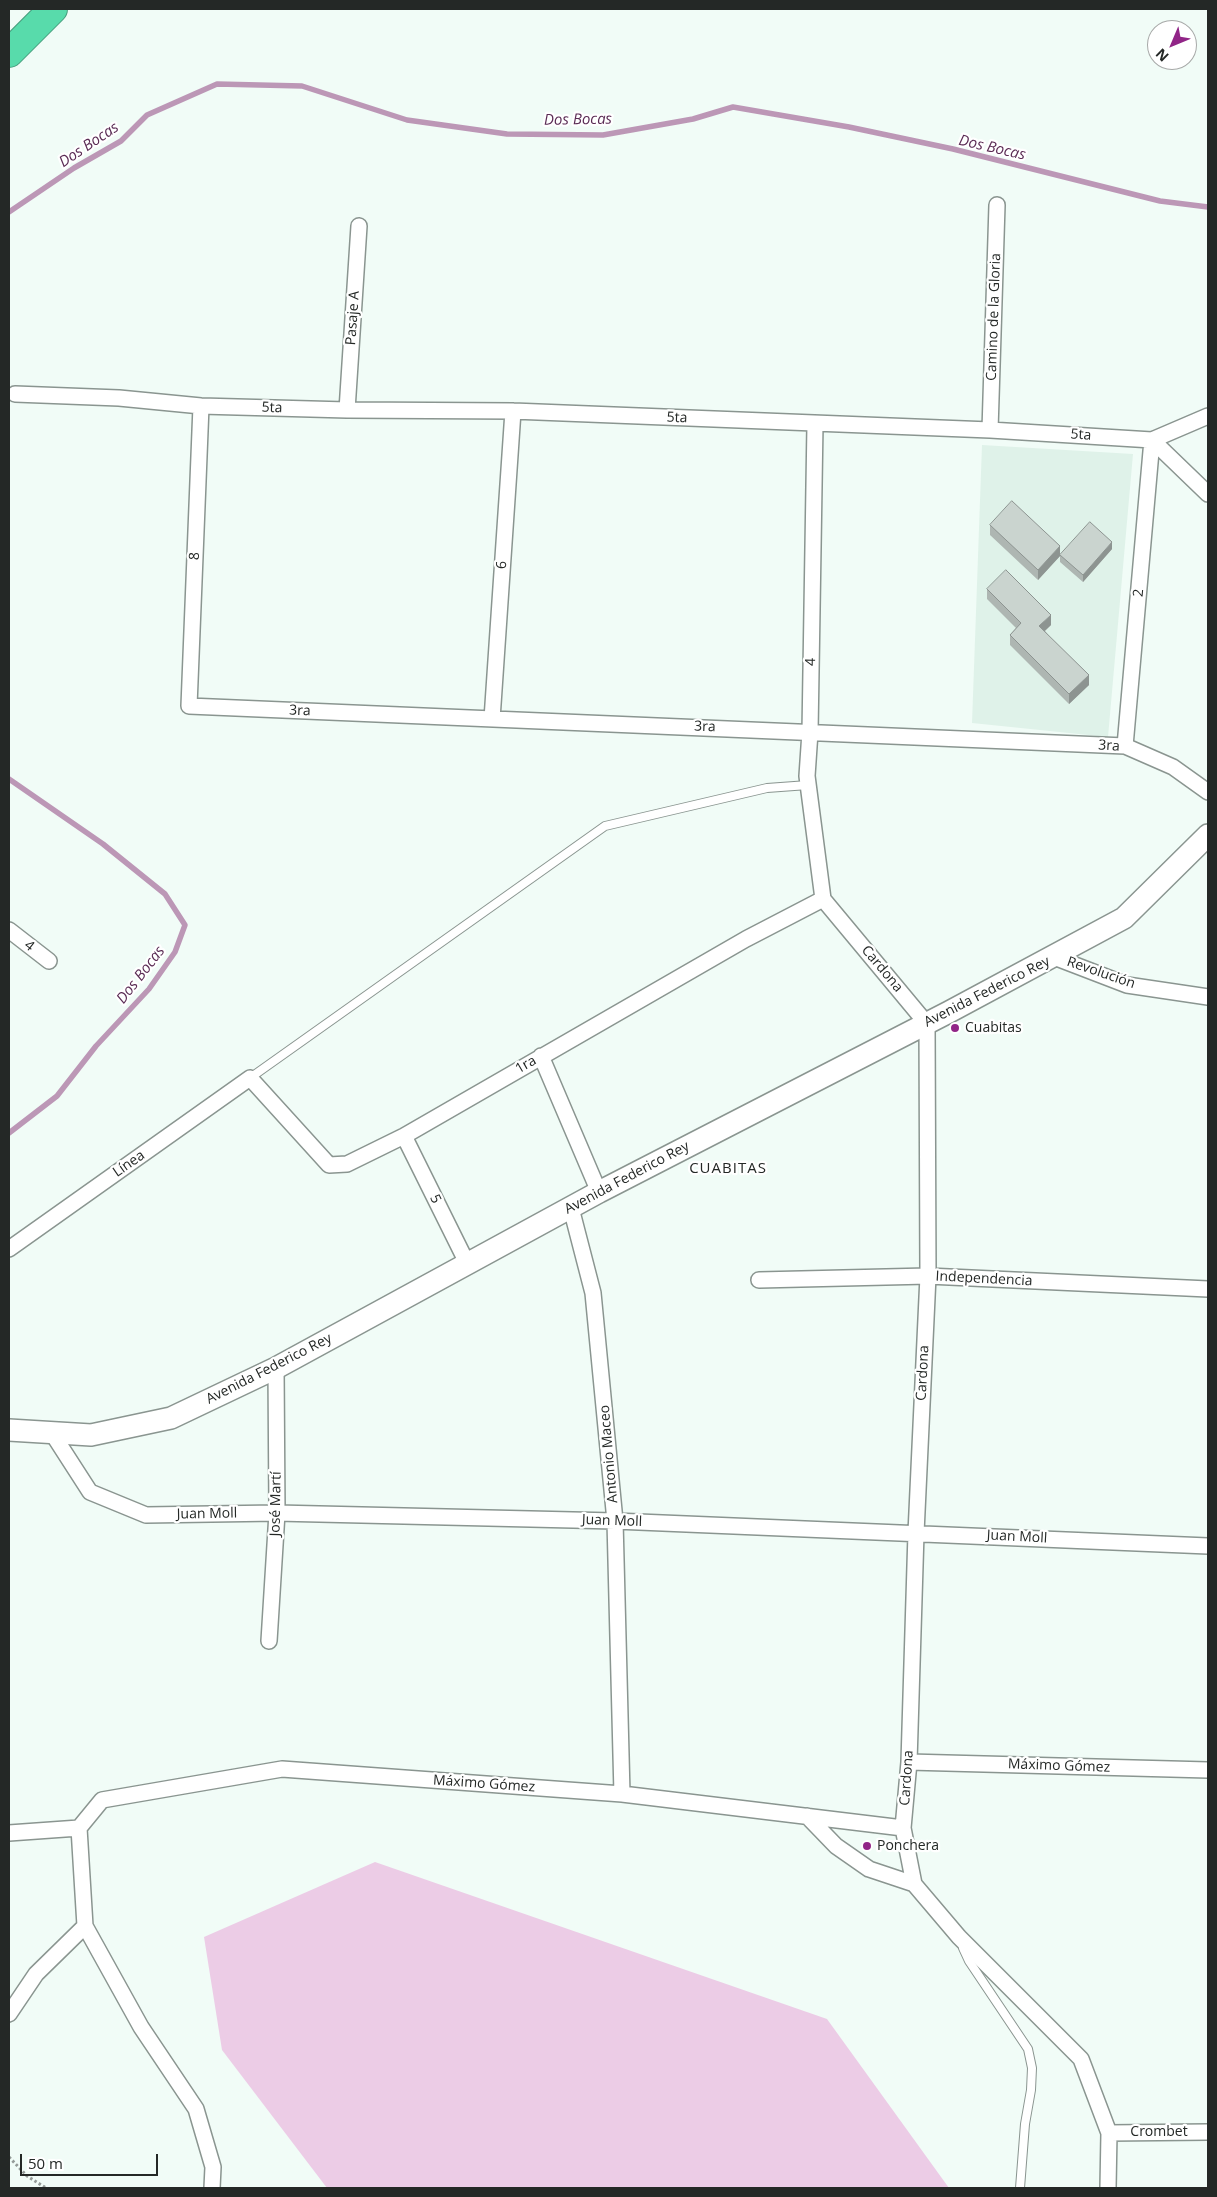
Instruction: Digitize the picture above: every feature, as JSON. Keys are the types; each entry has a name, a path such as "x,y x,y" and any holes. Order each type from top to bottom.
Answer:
{"highway":[{"path":"9,53 53,9"}],"main road":[{"name":"Avenida Federico Rey","path":"9,1430 91,1435 171,1418 276,1368 599,1192 927,1024 1124,918 1207,838"}],"street":[{"name":"Camino de la Gloria","path":"990,430 997,204"},
{"name":"Pasaje A","path":"347,410 359,226"},
{"name":"5ta","path":"15,394 119,398 201,406 347,410 513,411 990,430 1152,440 1208,416"},
{"name":"8","path":"189,706 201,406"},
{"name":"6","path":"492,719 513,411"},
{"name":"4","path":"815,424 810,732 806,776 823,899"},
{"path":"1152,440 1208,494"},
{"name":"2","path":"1125,746 1152,440"},
{"name":"3ra","path":"189,706 1125,746 1173,767 1208,792"},
{"name":"Cardona","path":"823,899 927,1024 928,1276 916,1533 909,1762 903,1828 914,1884"},
{"name":"1ra","path":"250,1078 330,1164 347,1164 404,1136 746,939 823,899"},
{"name":"4","path":"9,930 49,962"},
{"name":"Revolución","path":"1054,957 1127,985 1208,996"},
{"path":"541,1056 599,1192"},
{"name":"Línea","path":"9,1249 250,1078"},
{"name":"5","path":"404,1136 467,1263"},
{"name":"Antonio Maceo","path":"570,1208 593,1293 615,1521 622,1794"},
{"name":"Independencia","path":"759,1280 928,1276 1208,1289"},
{"name":"José Martí","path":"269,1641 277,1514 276,1368"},
{"name":"Juan Moll","path":"52,1433 90,1492 146,1515 277,1514 615,1521 1208,1546"},
{"name":"Máximo Gómez","path":"909,1762 1208,1770"},
{"name":"Máximo Gómez","path":"78,1828 102,1800 282,1769 622,1794 903,1828"},
{"path":"807,1816 836,1846 869,1869 914,1884 959,1937 1080,2058 1110,2133 1108,2188"},
{"path":"9,1833 78,1828 85,1926 140,2027 196,2110 214,2167 212,2188"},
{"path":"9,2014 36,1974 85,1926"},
{"name":"Crombet","path":"1110,2133 1208,2132"}],"lane":[{"path":"250,1078 605,826 767,788 808,785"},
{"path":"959,1937 969,1961 1028,2049 1032,2068 1031,2090 1025,2124 1020,2188"}],"path":[{"path":"9,2157 27,2176 46,2188"}],"shaded area":[{"path":"982,445 1133,454 1108,737 972,723"},
{"path":"375,1862 827,2019 949,2188 327,2188 222,2050 204,1937"}],"building":[{"path":"1012,501 1060,546 1038,570 990,525"},
{"path":"1090,522 1112,542 1083,575 1060,555"},
{"path":"1006,570 1051,615 1039,626 1089,675 1069,694 1010,635 1021,623 987,589"}],"waterway":[{"name":"Dos Bocas","path":"9,212 74,168 121,141 147,115 217,84 302,86 407,120 507,134 603,135 693,119 733,107 849,127 953,149 1160,201 1208,207"},
{"name":"Dos Bocas","path":"9,779 103,844 165,894 185,925 175,952 149,989 96,1046 57,1096 9,1133"}],"place":[{"name":"Cuabitas","path":"955,1028"},
{"name":"Ponchera","path":"867,1846"}],"district":[{"name":"CUABITAS","path":"728,1169"}]}
